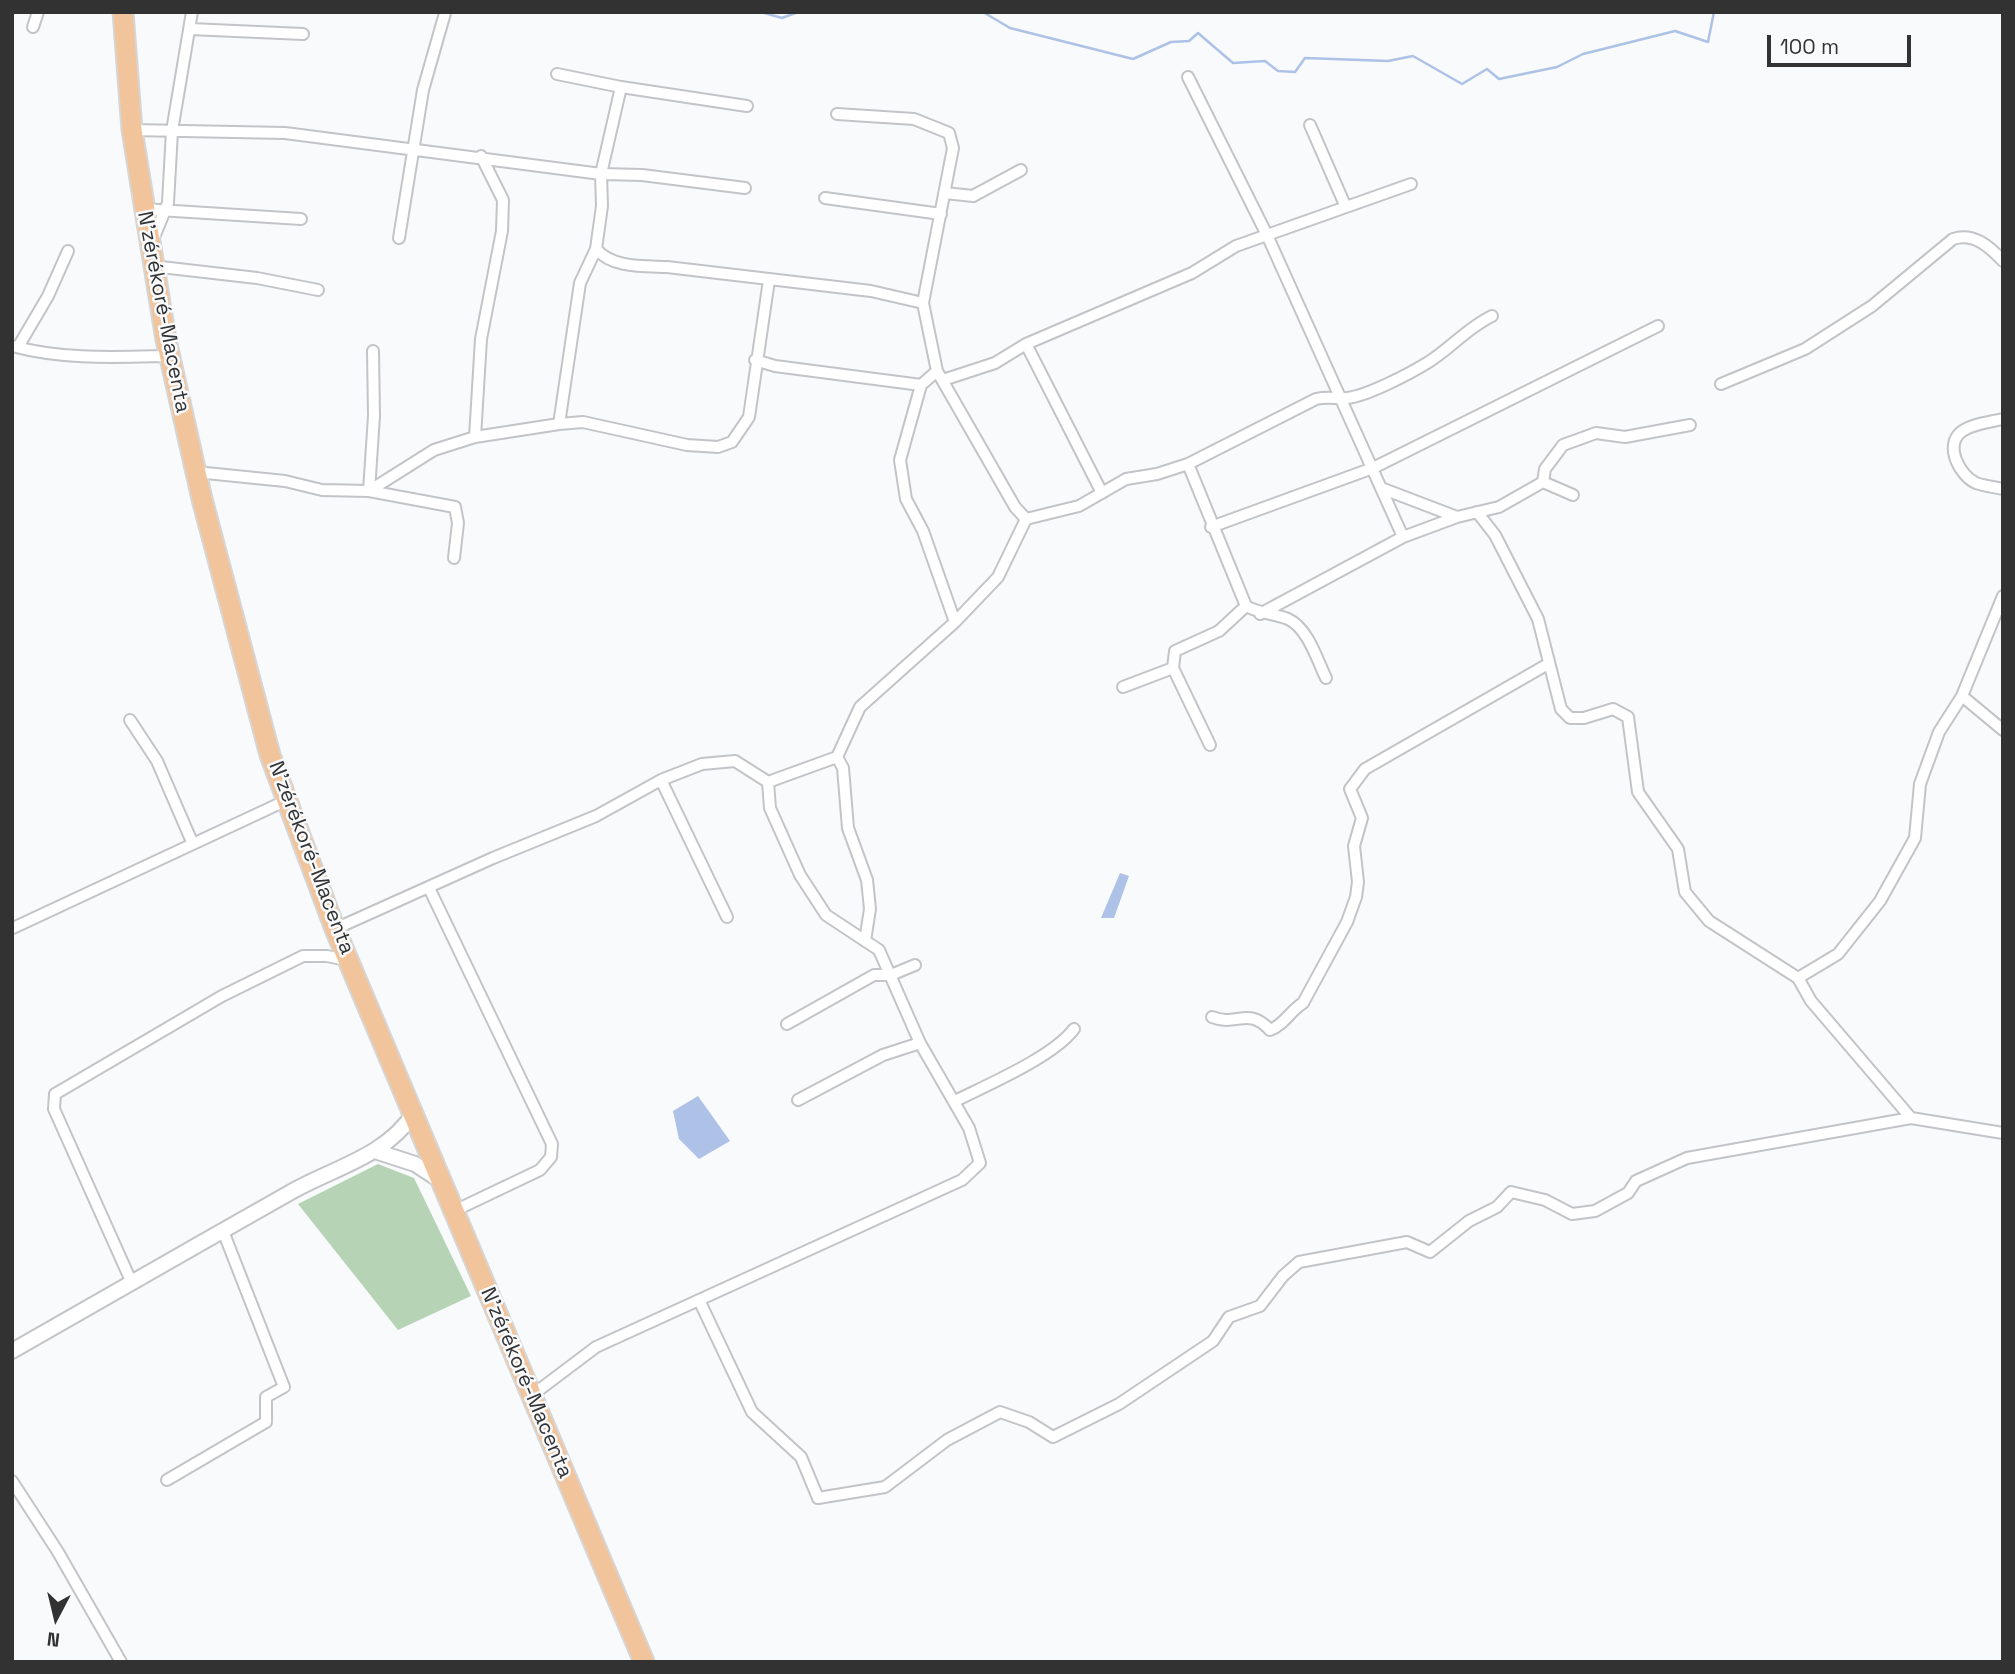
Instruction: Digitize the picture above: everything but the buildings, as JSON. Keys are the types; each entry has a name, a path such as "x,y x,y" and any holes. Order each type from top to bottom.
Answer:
{"highway":[{"name":"N'zérékoré-Macenta","path":"123,12 132,130 150,257 195,472 255,707 285,801 335,929 351,961 644,1662"}],"street":[{"path":"33,27 38,12"},
{"path":"192,12 172,131 166,210 150,257 318,290"},
{"path":"399,238 423,90 445,13"},
{"path":"190,29 303,34"},
{"path":"557,74 621,87 747,106"},
{"path":"1188,77 1267,235 1403,537"},
{"path":"559,424 580,283 596,249 602,206 601,174 621,87"},
{"path":"837,114 914,119 949,133 953,148 923,303 940,376 1015,506 1026,519"},
{"path":"1310,125 1345,205"},
{"path":"132,130 234,129 285,133 412,152 481,156 601,174 642,175 745,188"},
{"path":"475,437 481,339 502,231 503,200 481,156"},
{"path":"945,193 973,195 1021,170"},
{"path":"755,360 775,366 921,385 940,376 995,363 1026,344 1116,308 1192,273 1236,246 1345,205 1411,184"},
{"path":"825,198 941,214"},
{"path":"144,209 301,219"},
{"path":"1721,384 1805,349 1872,306 1952,239 1966,236 1990,246 2003,261"},
{"path":"596,249 604,259 636,266 667,267 871,290 923,303"},
{"path":"68,251 48,296 15,347 39,353 93,357 169,356"},
{"path":"369,491 434,450 475,437 559,424 583,422 687,445 725,445 732,442 749,418 755,360 769,280"},
{"path":"1026,519 1060,513 1126,479 1157,474 1188,464 1316,399 1330,395 1352,397 1412,371 1429,362 1476,324 1492,316"},
{"path":"1211,527 1373,468 1658,326"},
{"path":"1026,344 1102,493"},
{"path":"369,491 374,416 373,352"},
{"path":"921,385 900,460 906,499 923,531 955,622"},
{"path":"2003,419 1963,430 1957,436 1954,449 1957,466 1974,482 2003,489"},
{"path":"1260,614 1403,537 1457,517 1499,507 1542,482 1545,469 1563,445 1596,433 1626,437 1690,425"},
{"path":"1188,464 1211,527 1246,606 1260,614 1287,618 1301,628 1326,678"},
{"path":"195,472 285,481 322,490 369,491 455,508 458,523 454,558"},
{"path":"1542,482 1573,495"},
{"path":"1381,488 1457,517"},
{"path":"1478,512 1495,535 1538,619 1561,709 1570,718 1584,718 1613,709 1628,717 1638,792 1678,849 1685,892 1709,921 1798,978 1811,1001 1911,1118"},
{"path":"768,782 837,757 860,707 955,622 998,577 1026,519"},
{"path":"1798,978 1839,954 1880,901 1915,838 1920,784 1939,732 1962,696 2003,596"},
{"path":"1210,745 1173,668 1175,651 1219,631 1246,606"},
{"path":"1212,1017 1227,1023 1249,1016 1262,1021 1270,1030 1280,1027 1291,1010 1303,1003 1347,922 1356,897 1358,882 1354,846 1362,818 1350,789 1365,769 1548,664"},
{"path":"1123,687 1173,668"},
{"path":"1962,696 2003,730"},
{"path":"130,720 157,761 192,842"},
{"path":"837,757 843,768 848,828 867,880 870,909 865,941"},
{"path":"335,929 493,858 596,816 661,780 702,764 735,761 768,782"},
{"path":"661,780 727,917"},
{"path":"531,1396 596,1347 962,1180 981,1163 955,1101 920,1043 879,950 826,915 800,875 770,808 768,782"},
{"path":"13,928 192,842 285,801"},
{"path":"429,888 552,1144 551,1157 540,1170 454,1211"},
{"path":"131,1281 54,1109 55,1094 200,1008 303,956 327,956 351,961"},
{"path":"787,1024 874,975 891,975 915,965"},
{"path":"955,1101 1035,1059 1069,1037 1074,1029"},
{"path":"798,1100 883,1055 920,1043"},
{"path":"12,1351 305,1184 377,1152 401,1133 414,1113"},
{"path":"699,1300 752,1412 801,1457 818,1499 885,1487 947,1440 1000,1412 1029,1422 1053,1437 1119,1404 1213,1341 1229,1317 1260,1306 1283,1276 1299,1262 1407,1242 1430,1252 1469,1221 1497,1207 1511,1192 1545,1200 1572,1214 1594,1210 1628,1193 1636,1181 1687,1158 1911,1118 2003,1133"},
{"path":"377,1152 415,1164 441,1181"},
{"path":"167,1480 266,1422 266,1397 284,1387 223,1231"},
{"path":"12,1481 58,1552 121,1662"}],"green space":[{"path":"378,1164 414,1178 471,1296 398,1330 298,1204"}],"water":[{"path":"1120,873 1129,876 1114,918 1101,918"},
{"path":"698,1096 730,1141 699,1159 679,1139 673,1111"}],"waterway":[{"path":"761,12 782,18 798,12"},
{"path":"983,12 1010,28 1133,59 1171,42 1189,41 1198,33 1233,63 1265,61 1278,71 1295,72 1305,58 1388,61 1413,56 1462,84 1487,69 1499,79 1557,67 1583,54 1675,31 1708,42 1714,12"}]}
